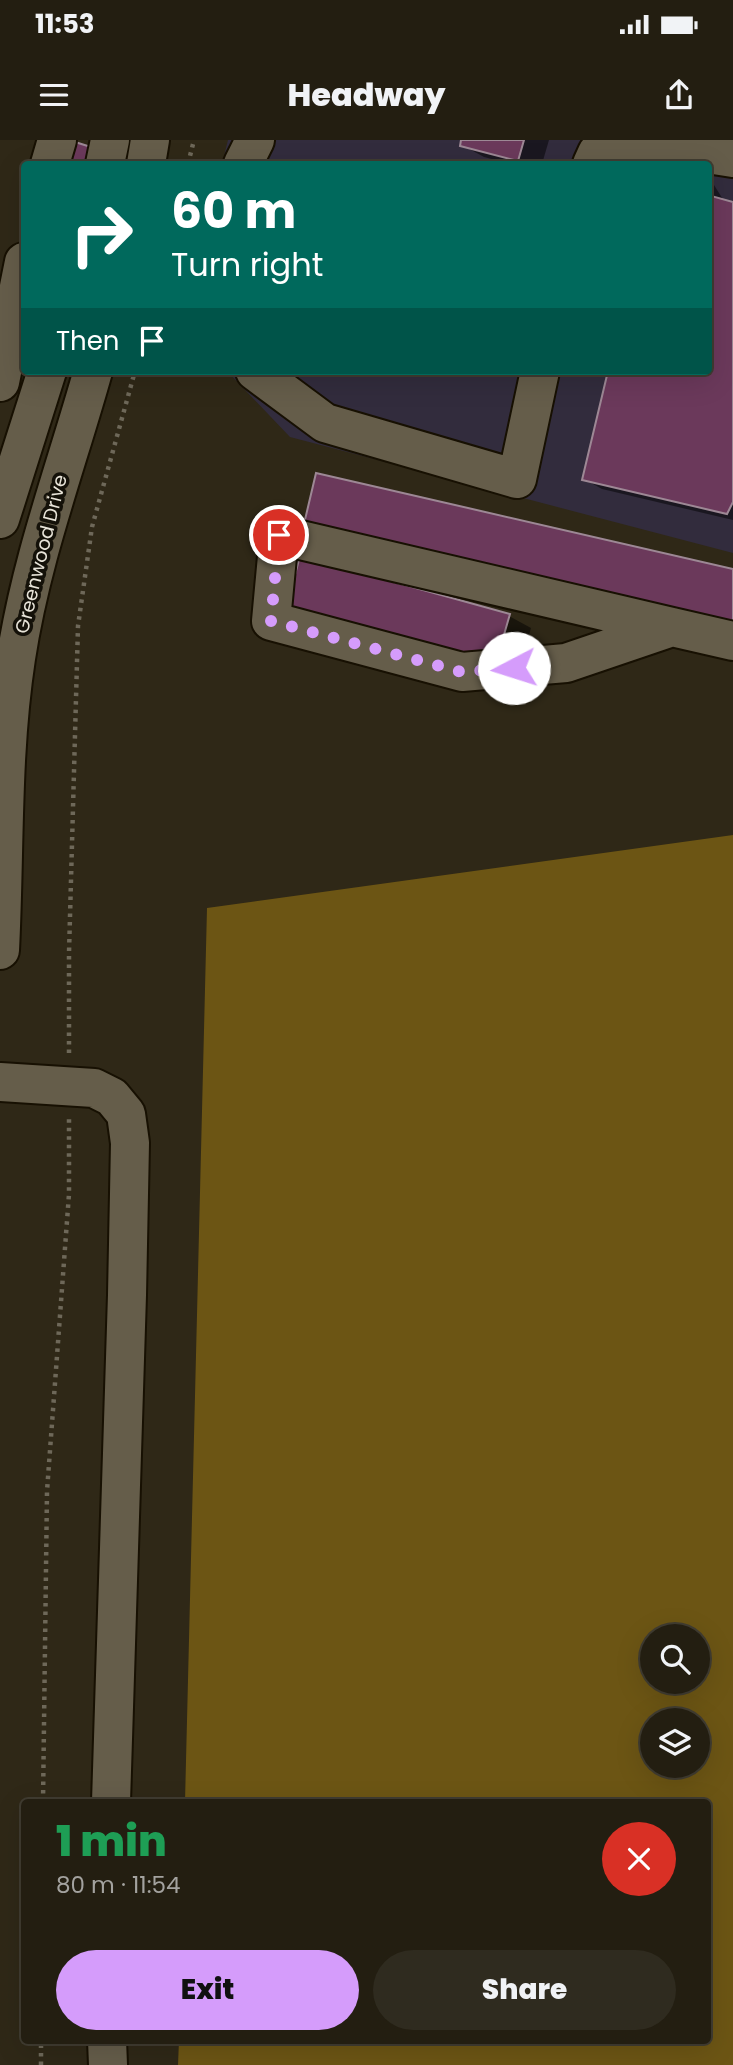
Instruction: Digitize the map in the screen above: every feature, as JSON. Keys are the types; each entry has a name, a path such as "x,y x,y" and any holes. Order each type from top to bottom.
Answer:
{"street":[{"path":"51,161 57,140"},
{"path":"106,161 110,140"},
{"path":"146,161 150,140"},
{"path":"244,161 255,140"},
{"path":"593,161 597,153 625,141 731,152"},
{"path":"0,382 21,277"},
{"path":"0,519 46,375"},
{"name":"Greenwood Drive","path":"0,950 2,808 16,657 31,579 92,375"},
{"path":"260,375 326,424 517,479 539,375"},
{"path":"672,627 566,663 462,672 271,621 279,535 733,641"},
{"path":"0,1082 94,1088 111,1097 126,1114 130,1143 127,1295 111,1799"},
{"path":"107,2044 108,2065"}],"path":[{"path":"189,161 194,140"},
{"path":"40,2065 41,2044"}],"shaded area":[{"path":"228,140 733,140 733,553 290,437 231,375 712,375 712,161 223,161"},
{"path":"733,835 733,2065 178,2065 179,2044 711,2044 711,1799 185,1799 207,908"}],"building":[{"path":"461,140 524,140 518,161 460,146"},
{"path":"75,142 94,148 90,161 70,161"},
{"path":"712,196 733,202 733,502 727,514 582,480 607,375 712,375"},
{"path":"316,473 733,569 733,623 304,524"},
{"path":"300,556 510,614 495,666 286,608"}],"route":[{"path":"279,535 271,621 462,672 514,668"}]}
